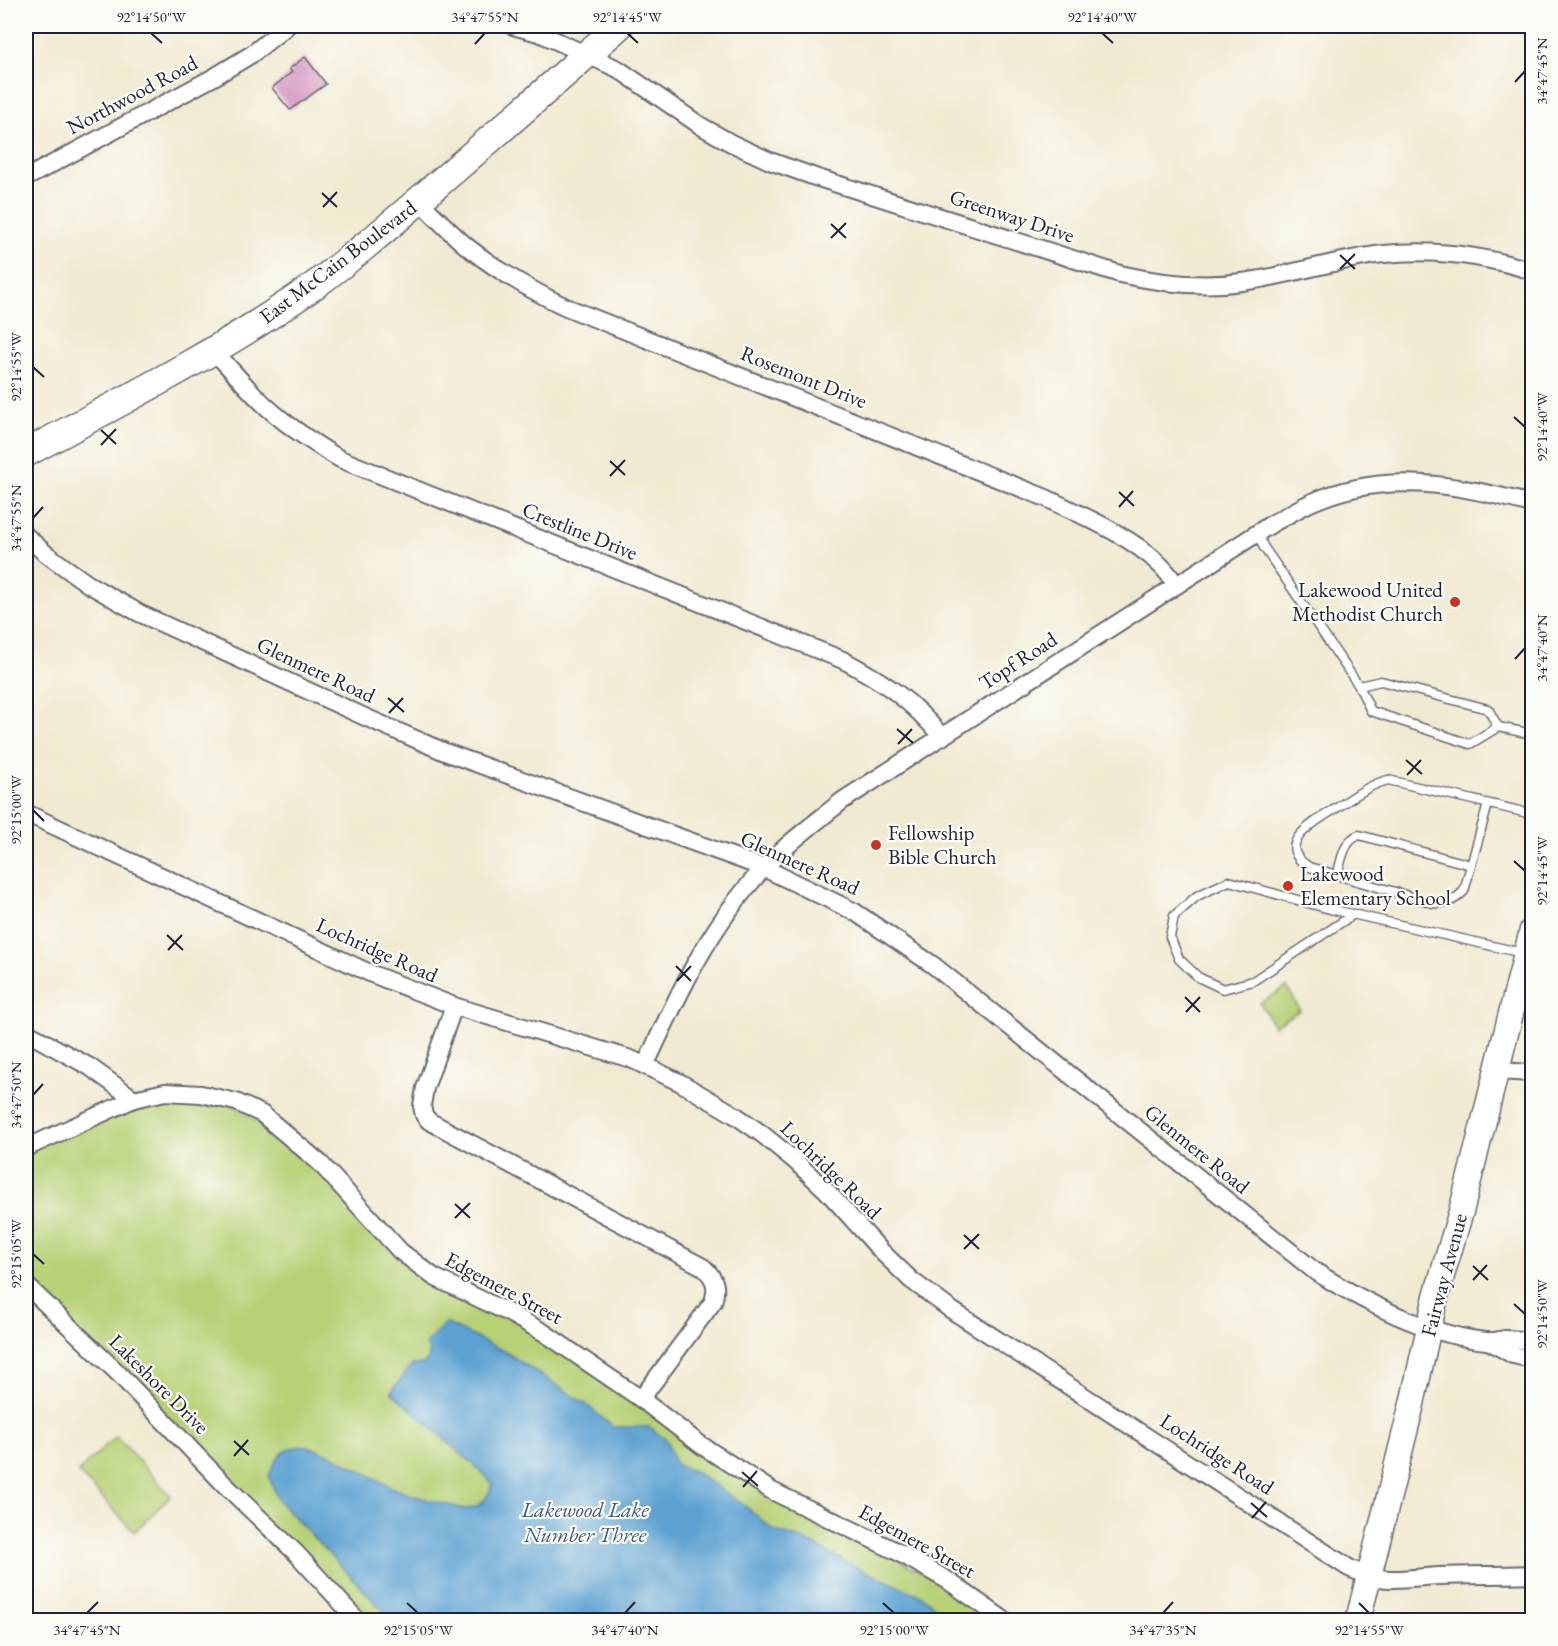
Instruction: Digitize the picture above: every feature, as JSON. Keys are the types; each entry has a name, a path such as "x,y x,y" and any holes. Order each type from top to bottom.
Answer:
{"main road":[{"name":"East McCain Boulevard","path":"26,453 253,327 308,290 419,201 619,26"}],"street":[{"name":"Northwood Road","path":"26,178 214,77 252,54 287,26"},
{"name":"Greenway Drive","path":"513,26 539,33 618,69 701,126 770,161 1120,274 1146,280 1216,284 1242,282 1352,258 1416,253 1463,255 1511,264 1533,271"},
{"name":"Rosemont Drive","path":"419,201 469,248 507,276 532,290 566,307 1046,498 1094,520 1129,542 1156,561 1177,585"},
{"name":"Crestline Drive","path":"213,350 273,413 312,442 340,459 843,660 877,679 916,706 942,736"},
{"name":"Topf Road","path":"645,1066 677,995 700,952 724,916 764,868 807,829 842,801 1177,585 1310,503 1353,489 1376,484 1423,483 1457,486 1533,504"},
{"name":"Glenmere Road","path":"26,536 45,553 88,584 139,613 365,717 445,752 764,868 855,912 933,965 1316,1272 1369,1303 1429,1327 1463,1337 1489,1341 1504,1339 1533,1341"},
{"name":"Lochridge Road","path":"26,813 372,974 496,1020 584,1043 631,1059 681,1083 762,1134 794,1160 826,1190 889,1259 911,1280 950,1309 1349,1568 1369,1576 1399,1581 1438,1576 1533,1574"},
{"name":"Fairway Avenue","path":"1358,1620 1429,1327 1533,930"},
{"path":"454,1006 425,1088 422,1106 429,1121 703,1267 710,1273 716,1284 713,1302 641,1399"},
{"path":"26,1032 90,1067 134,1099 26,1148"},
{"path":"1497,1071 1533,1073"},
{"name":"Edgemere Street","path":"134,1099 165,1092 201,1094 236,1102 262,1114 320,1163 400,1251 414,1263 446,1284 507,1312 543,1332 641,1399 701,1445 772,1491 898,1552 947,1580 1004,1620"},
{"name":"Lakeshore Drive","path":"26,1285 116,1371 224,1484 296,1553 357,1620"},
{"name":"Glenmere Road","path":"1489,1341 1514,1355 1533,1359"}],"lane":[{"path":"1258,534 1263,546 1359,686 1371,711 1470,744 1498,727 1533,734"},
{"path":"1359,686 1381,681 1488,710 1498,727"},
{"path":"1488,804 1464,891 1456,900 1446,904 1433,903 1309,867 1299,861 1295,851 1296,842 1305,828 1373,784 1388,780 1533,814"},
{"path":"1337,875 1347,843 1359,835 1472,865"},
{"path":"1354,914 1253,981 1223,989 1198,977 1179,959 1170,937 1174,916 1197,896 1229,880 1354,914 1526,954"}],"green space":[{"path":"1287,987 1300,1010 1274,1026 1260,1003"},
{"path":"221,1097 320,1163 414,1263 507,1312 730,1465 1007,1620 349,1620 242,1499 26,1286 26,1148 134,1099"},
{"path":"116,1436 171,1496 134,1532 78,1472"}],"water":[{"name":"Lakewood Lake Number Three","path":"445,1323 504,1351 586,1404 613,1427 650,1427 667,1441 675,1464 694,1471 744,1505 775,1531 802,1539 864,1571 922,1596 951,1620 392,1620 278,1500 269,1476 282,1454 296,1447 306,1447 319,1450 414,1496 465,1509 483,1502 492,1485 486,1476 391,1392 412,1365 426,1362 429,1349 425,1345"}],"building":[{"path":"305,57 326,84 290,110 272,88 292,72 289,69"}],"place":[{"name":"Lakewood United Methodist Church","path":"1455,602"},
{"name":"Fellowship Bible Church","path":"876,845"},
{"name":"Lakewood Elementary School","path":"1288,886"}]}
